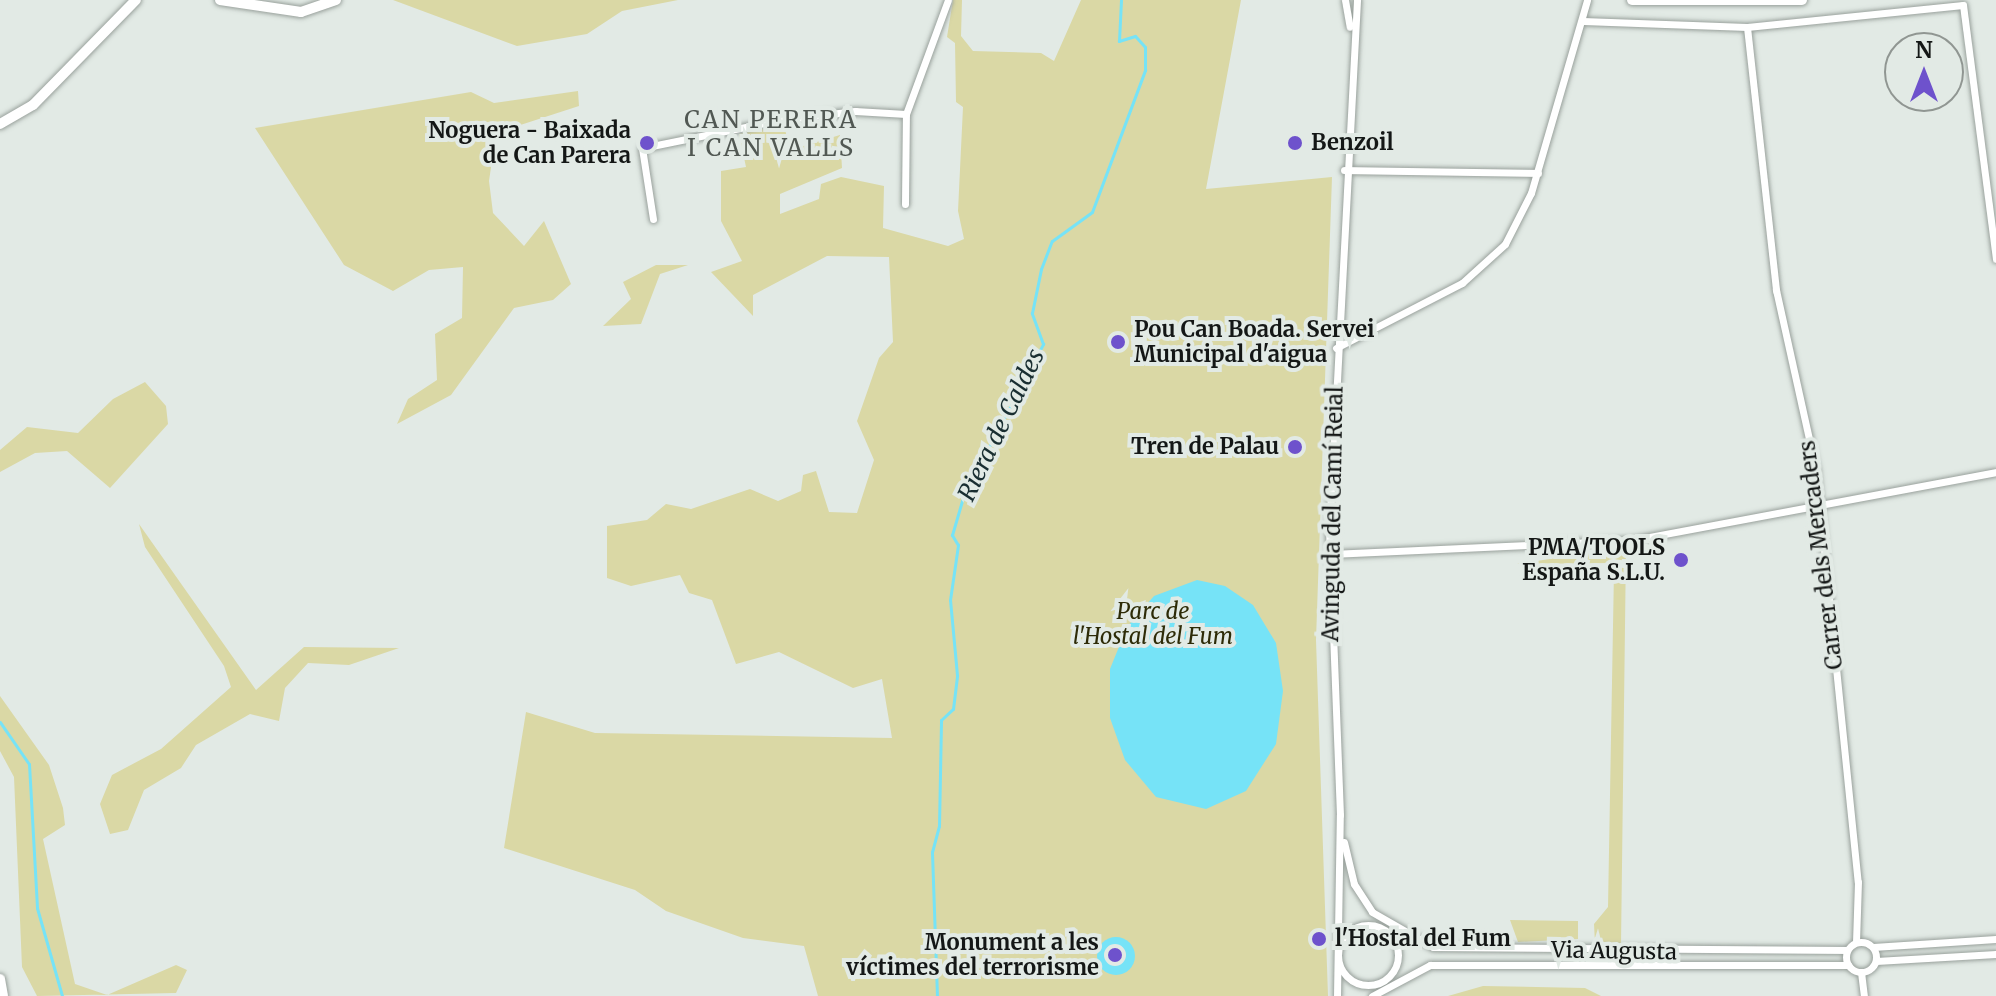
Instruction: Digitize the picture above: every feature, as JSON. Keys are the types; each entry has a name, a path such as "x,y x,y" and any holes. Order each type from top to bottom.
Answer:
{"main road":[{"path":"0,124 33,105 136,0"},
{"path":"220,0 301,12 336,0"},
{"path":"1632,0 1694,4 1802,0"},
{"path":"1694,4 1728,0"},
{"path":"0,979 3,996"}],"street":[{"path":"905,204 906,114 948,0"},
{"name":"Avinguda del Camí Reial","path":"1345,0 1351,33"},
{"name":"Avinguda del Camí Reial","path":"1337,996 1340,815 1329,554 1344,170 1351,33 1357,0"},
{"path":"1336,348 1479,272 1515,229 1538,173 1587,0"},
{"path":"1583,21 1747,27 1963,5 1996,259"},
{"name":"Carrer dels Mercaders","path":"1747,27 1776,290 1816,471 1817,509 1858,882 1856,942"},
{"path":"653,219 642,148 795,118 906,114"},
{"path":"1344,170 1538,173"},
{"path":"1329,554 1633,540 1817,509 1996,472"},
{"path":"1340,815 1354,884 1386,925 1394,951 1388,984 1355,984 1338,957 1356,925 1386,925"},
{"name":"Via Augusta","path":"1386,925 1455,950 1847,950"},
{"path":"1861,972 1848,965 1847,950 1856,942 1873,947 1996,939"},
{"path":"1873,947 1876,961"},
{"path":"1861,972 1876,961 1996,954"},
{"name":"Via Augusta","path":"1372,996 1388,984 1430,965 1848,965"},
{"path":"1861,972 1864,996"}],"green space":[{"path":"393,0 678,0 622,11 587,34 517,46"},
{"name":"Parc de l'Hostal del Fum","path":"953,0 962,0 961,36 973,51 1041,53 1054,61 1081,0 1241,0 1206,189 1332,177 1316,640 1328,996 818,996 804,946 743,938 666,911 635,890 504,848 526,712 595,733 892,738 882,679 853,688 779,652 736,664 712,600 689,593 680,575 631,586 607,578 607,526 647,520 666,504 691,509 750,489 778,501 801,491 803,475 816,471 829,512 857,513 874,460 857,421 879,358 893,342 889,257 827,256 753,295 753,316 711,272 742,261 721,221 721,171 746,167 739,134 784,125 790,150 840,135 842,168 780,194 780,214 819,199 821,184 841,177 884,186 883,228 948,246 964,239 958,211 963,107 956,102 955,43 947,37"},
{"path":"578,91 579,106 496,133 489,181 493,213 524,246 544,221 571,284 553,300 514,308 451,395 397,424 408,399 437,380 435,334 462,318 463,267 429,270 393,291 344,265 255,128 471,92 494,103"},
{"path":"656,265 688,265 660,274 641,324 603,326 631,299 623,282"},
{"path":"145,382 166,406 168,424 110,488 67,451 35,453 0,472 0,450 27,427 78,433 113,399"},
{"path":"139,524 256,690 304,647 399,648 349,665 308,663 285,688 279,721 250,714 196,745 181,768 144,790 128,830 110,834 100,804 112,775 161,749 231,687 224,666 145,547"},
{"path":"1626,547 1621,945 1595,944 1594,924 1608,907 1614,570 1609,563 1517,564"},
{"path":"0,696 49,765 63,808 65,825 43,839 75,984 106,995 37,996 22,967 14,777 0,751"},
{"path":"1510,920 1578,921 1578,939 1518,942"},
{"path":"176,965 187,970 176,993 108,994"},
{"path":"1483,986 1585,988 1601,996 1448,996"}],"water":[{"path":"1197,580 1225,586 1253,605 1276,643 1283,691 1276,744 1246,791 1206,809 1156,797 1125,760 1110,718 1110,669 1127,627 1154,596"},
{"path":"1116,937 1129,943 1135,956 1129,969 1116,975 1103,969 1097,956 1103,943"}],"waterway":[{"name":"Riera de Caldes","path":"937,996 932,852 939,826 941,720 953,709 957,675 950,600 958,545 952,535 964,494 1043,344 1032,313 1041,269 1052,241 1092,212 1145,70 1145,47 1135,36 1119,41 1121,0"},
{"path":"0,722 29,764 37,908 62,996"}],"place":[{"name":"Noguera - Baixada de Can Parera","path":"647,143"},
{"name":"Benzoil","path":"1295,143"},
{"name":"Pou Can Boada. Servei Municipal d'aigua","path":"1118,342"},
{"name":"Tren de Palau","path":"1295,447"},
{"name":"PMA/TOOLS España S.L.U.","path":"1681,560"},
{"name":"l'Hostal del Fum","path":"1319,939"},
{"name":"Monument a les víctimes del terrorisme","path":"1115,955"}],"district":[{"name":"CAN PERERA I CAN VALLS","path":"771,134"}]}
